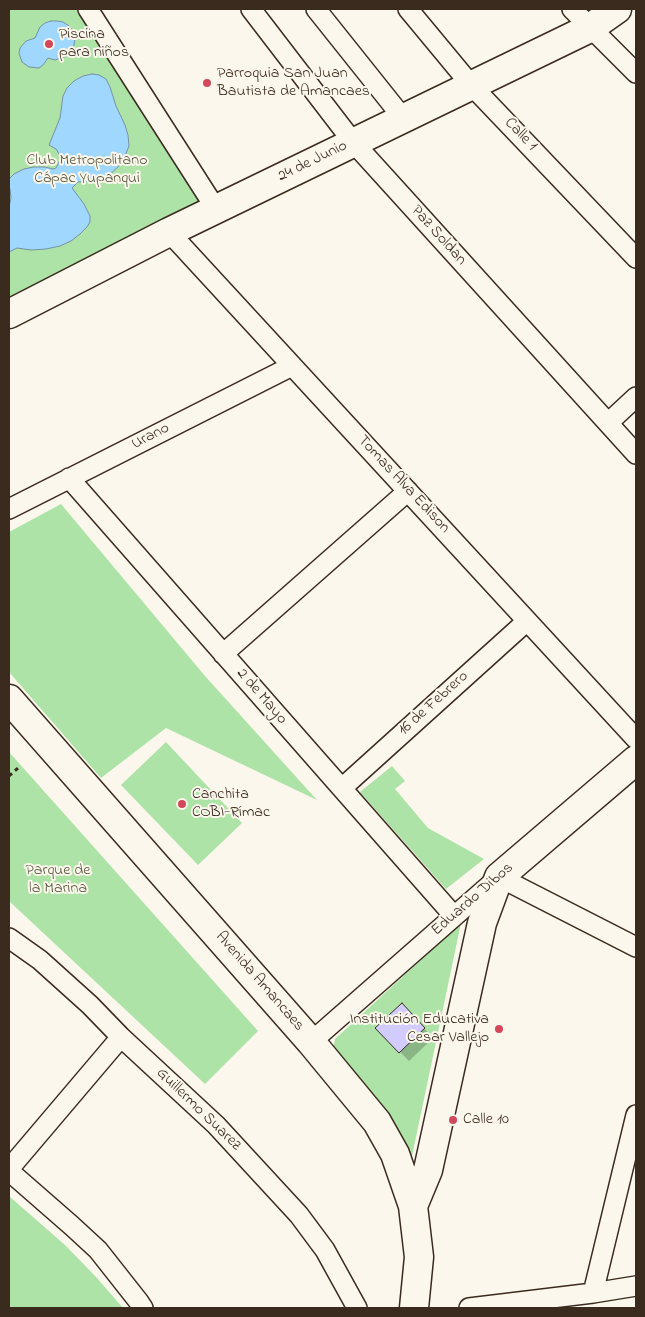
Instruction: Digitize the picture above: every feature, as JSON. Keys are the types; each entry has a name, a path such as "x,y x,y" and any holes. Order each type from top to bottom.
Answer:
{"street":[{"path":"89,9 216,209"},
{"name":"Paz Soldan","path":"251,9 353,142 636,454"},
{"path":"316,9 403,118"},
{"name":"Calle 1","path":"408,9 471,85 636,258"},
{"name":"24 de Junio","path":"9,314 169,232 471,85 581,18 617,9"},
{"path":"581,18 636,73"},
{"name":"Tomas Alva Edison","path":"169,232 636,739"},
{"name":"Urano","path":"9,508 292,366"},
{"path":"608,423 636,398"},
{"name":"2 de Mayo","path":"68,478 454,916"},
{"path":"223,654 408,491"},
{"name":"16 de Febrero","path":"342,788 527,621"},
{"name":"Avenida Amancaes","path":"9,698 311,1042 377,1122 395,1154 413,1206 420,1257 414,1308"},
{"name":"Eduardo Dibos","path":"311,1042 636,760"},
{"path":"413,1206 428,1170 482,923 499,877 636,947"},
{"name":"Guillermo Suarez","path":"9,938 40,960 216,1124 299,1215 325,1250 357,1308"},
{"path":"121,1037 9,1170 98,1250 143,1308"},
{"path":"593,1293 636,1115"},
{"path":"469,1308 636,1286"}],"path":[{"path":"9,776 18,768"}],"green space":[{"name":"Club Metropolitano Cápac Yupanqui","path":"9,9 78,9 201,201 9,298"},
{"path":"61,504 205,676 317,800 166,728 101,778 9,672 9,532"},
{"name":"Canchita COBI-Rímac","path":"166,742 242,823 198,865 121,785"},
{"name":"Parque de la Marina","path":"9,752 258,1031 205,1084 9,901"},
{"path":"392,766 405,781 395,789 428,828 484,859 446,889 360,792"},
{"path":"461,923 412,1156 332,1056 335,1039"},
{"path":"9,1196 65,1245 123,1308 9,1308"}],"water":[{"name":"Piscina para niños","path":"51,21 63,22 73,31 75,38 72,51 67,56 55,60 48,58 39,68 29,67 22,62 19,53 20,48 26,41 35,38 40,27"},
{"path":"92,74 106,79 110,87 128,135 129,146 125,156 118,167 108,176 98,181 78,182 72,188 90,216 90,222 80,234 60,246 31,250 17,248 9,252 9,207 11,198 9,179 24,169 34,167 56,168 60,160 59,154 56,149 49,145 60,118 63,96 67,88 74,81"}],"building":[{"path":"402,1003 425,1028 399,1053 375,1028"}],"place":[{"name":"Piscina para niños","path":"49,44"},
{"name":"Parroquia San Juan Bautista de Amancaes","path":"207,83"},
{"name":"Canchita COBI-Rímac","path":"182,804"},
{"name":"Institución Educativa Cesar Vallejo","path":"499,1029"},
{"name":"Calle 10","path":"453,1120"}]}
